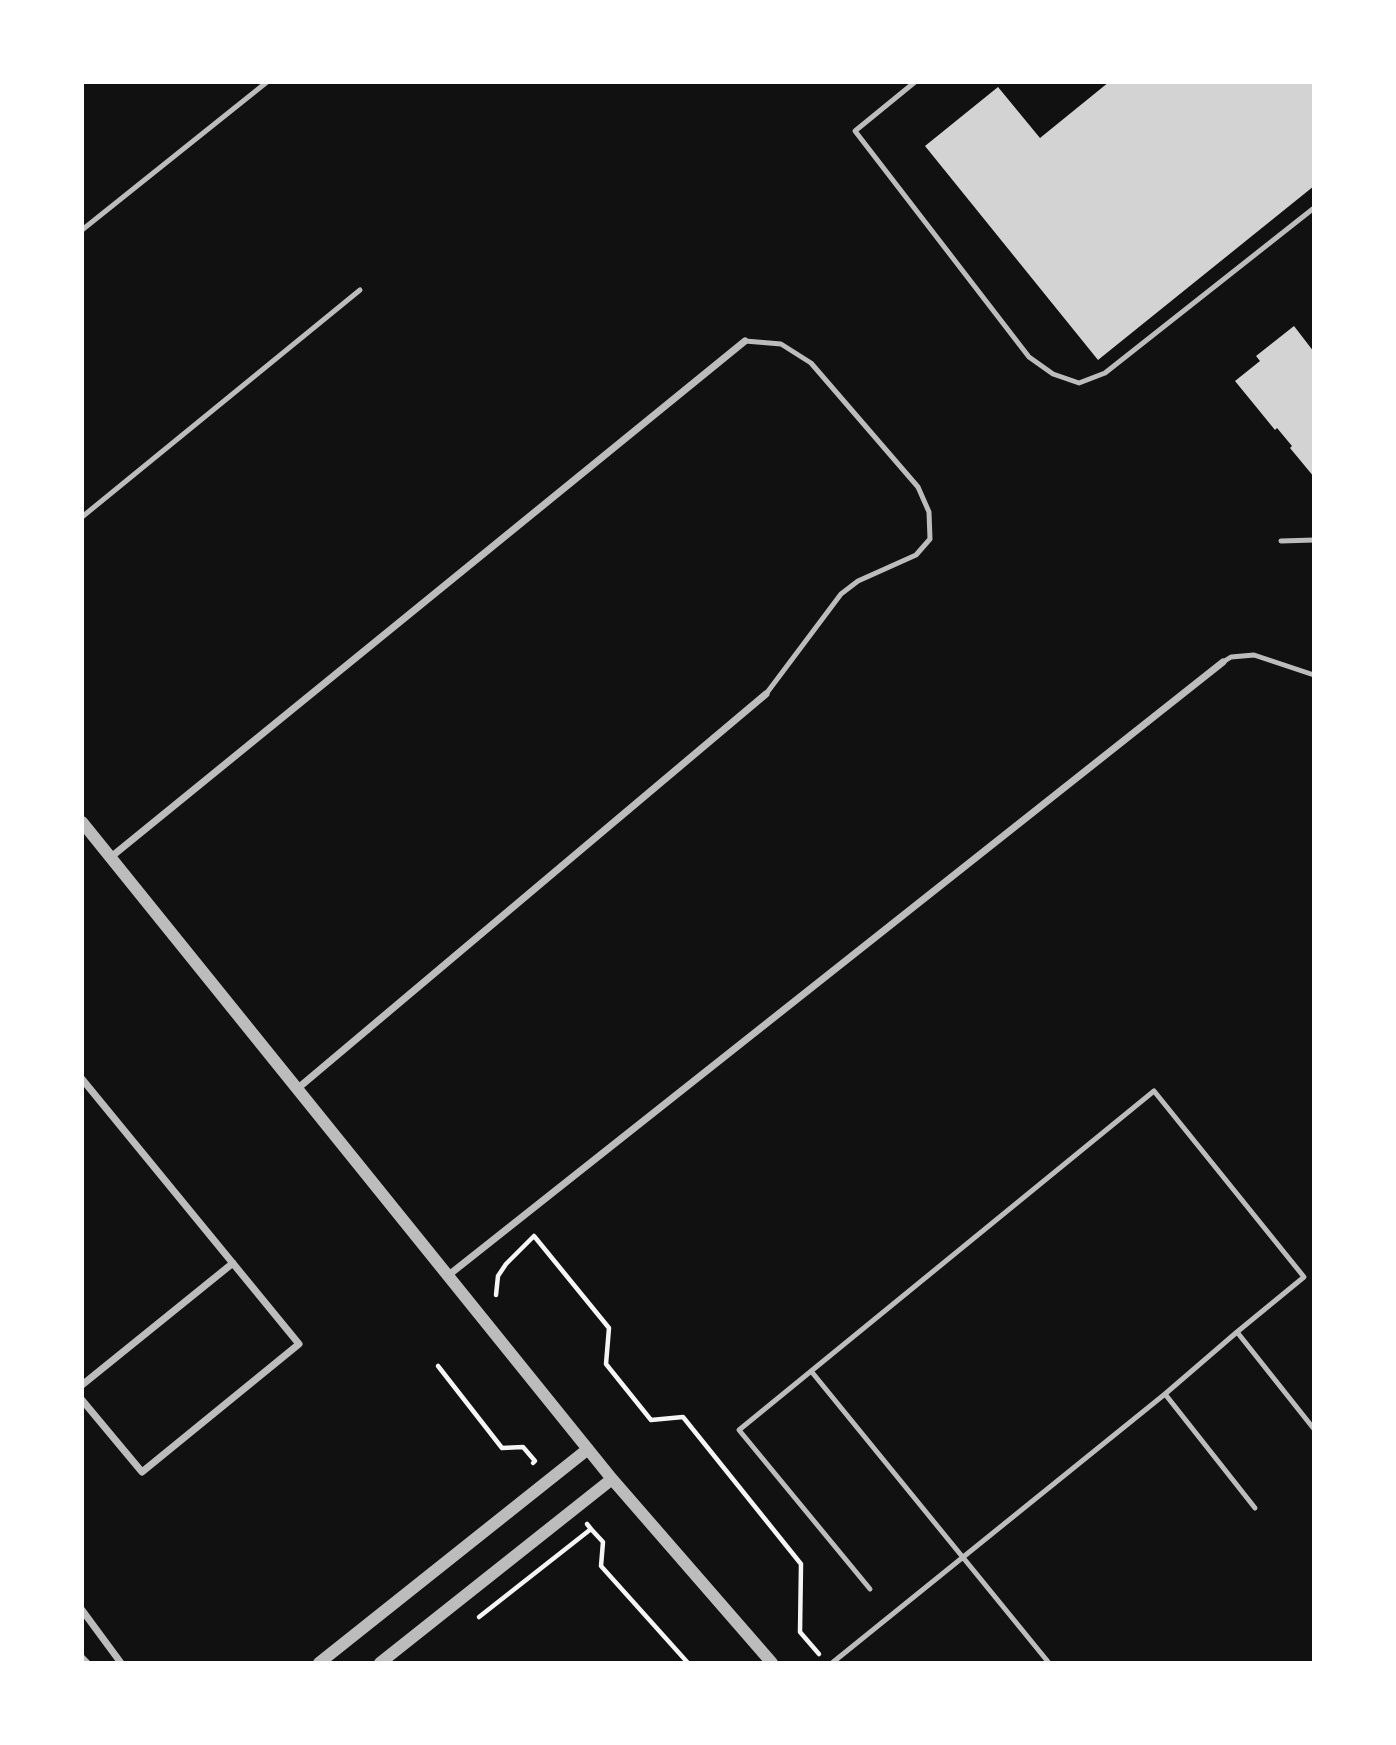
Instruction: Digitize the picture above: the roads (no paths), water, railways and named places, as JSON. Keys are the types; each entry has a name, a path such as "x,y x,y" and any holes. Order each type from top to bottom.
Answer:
{"street":[{"path":"111,858 745,341"},
{"path":"450,1274 1223,662"},
{"path":"297,1089 766,694"},
{"path":"82,822 450,1274 588,1450 772,1663"},
{"path":"82,1079 299,1343 142,1472 82,1400"},
{"path":"82,1385 233,1263"},
{"path":"319,1663 588,1450"},
{"path":"380,1663 612,1479"},
{"path":"82,1610 121,1663"},
{"path":"82,1658 86,1663"}],"lane":[{"path":"82,230 267,82"},
{"path":"915,82 855,131 1029,357 1053,374 1079,383 1115,365 1314,208"},
{"path":"82,517 360,290"},
{"path":"745,341 781,344 811,363 918,487 929,512 930,539 916,555 858,581 841,593 766,694"},
{"path":"1281,541 1314,540"},
{"path":"1223,662 1231,657 1254,655 1314,676"},
{"path":"832,1663 1304,1277 1154,1091 739,1430 870,1589"},
{"path":"1237,1332 1314,1429"},
{"path":"811,1371 1049,1663"},
{"path":"1164,1394 1255,1508"}]}
